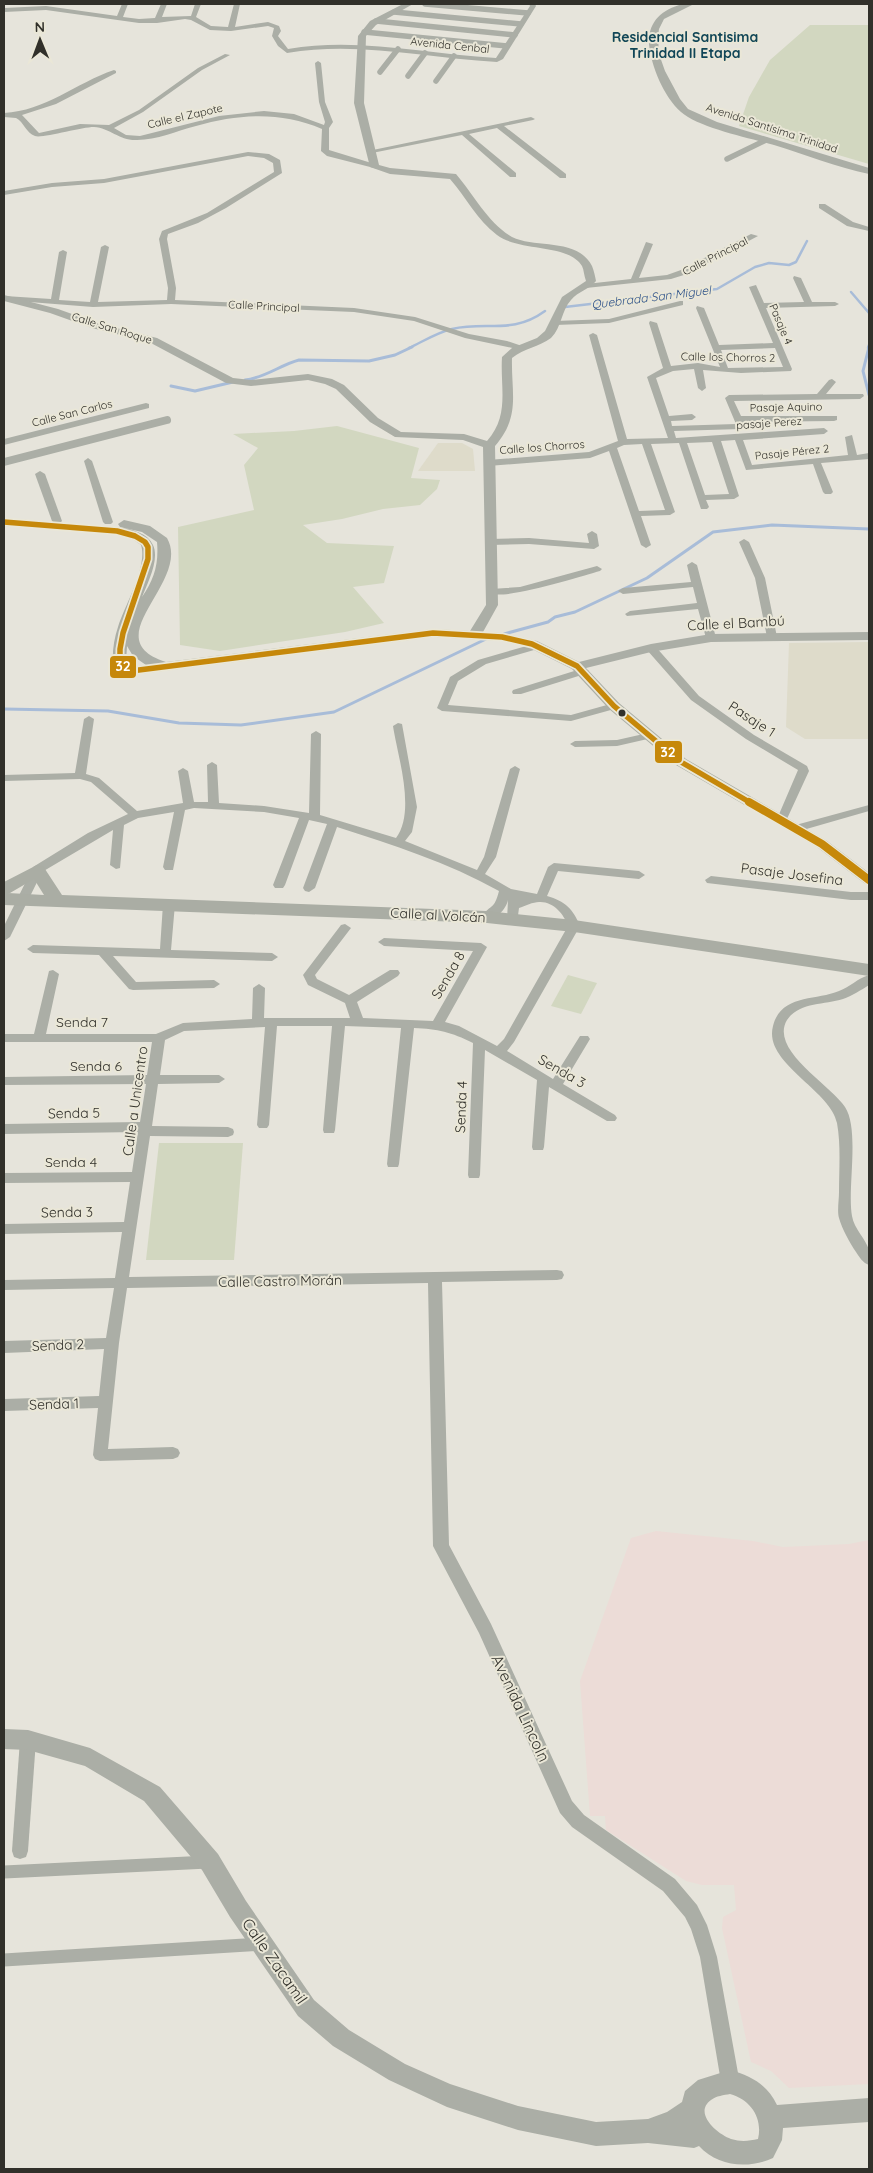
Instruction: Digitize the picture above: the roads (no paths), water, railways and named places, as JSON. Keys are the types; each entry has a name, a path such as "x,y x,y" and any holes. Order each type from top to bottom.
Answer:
{"main road":[{"path":"4,889 37,870 56,900"},
{"name":"Calle al Volcán","path":"4,899 487,917 513,913 574,926 869,970"}],"street":[{"path":"8,8 56,4"},
{"path":"84,13 87,4"},
{"path":"120,17 125,4"},
{"path":"157,21 164,4"},
{"path":"194,18 198,4"},
{"path":"48,6 139,21 194,18 210,28 231,29 237,4"},
{"path":"375,167 359,103 362,70 361,46 364,32 376,21 409,4"},
{"path":"425,4 528,14"},
{"name":"Avenida Cenbal","path":"231,29 273,25 278,31 275,36 280,45 287,51 318,45 361,46 498,60 533,6 532,4"},
{"name":"Avenida Santísima Trinidad","path":"690,4 672,10 658,20 654,33 654,51 675,98 683,109 691,114 766,140 869,171"},
{"path":"394,12 521,24"},
{"path":"376,21 514,35"},
{"path":"364,32 508,46"},
{"path":"380,72 398,49"},
{"path":"408,76 425,53"},
{"name":"Calle el Zapote","path":"15,115 26,120 33,132 38,135 80,125 110,127 141,111 200,69 227,55"},
{"path":"436,81 454,56"},
{"path":"318,63 322,102 329,122 325,128 325,151 388,171 453,176 483,216 504,236 517,242 568,251 587,266 590,281 586,286 566,298 551,331 544,338 520,348 508,357 510,408 499,436 489,446 492,605 475,634"},
{"path":"4,115 15,115 54,103 114,72"},
{"name":"Calle el Zapote","path":"110,127 119,135 139,138 168,134 202,122 267,112 295,117 325,128"},
{"path":"372,151 531,119"},
{"path":"498,125 563,176"},
{"path":"463,132 514,175"},
{"path":"727,159 766,140"},
{"path":"4,193 52,185 104,181 248,154 266,156 277,162 278,173 258,186 190,225 165,233 162,239 172,288 171,302"},
{"path":"822,206 850,224 869,229"},
{"name":"Calle Principal","path":"586,286 668,277 684,272 754,236"},
{"path":"634,281 649,244"},
{"path":"93,305 105,247"},
{"path":"55,302 64,252"},
{"path":"797,278 809,305"},
{"name":"Pasaje 4","path":"753,287 788,370"},
{"name":"Calle Principal","path":"4,298 93,305 171,302 354,310 415,318 468,336 507,343 520,348"},
{"name":"Calle San Roque","path":"4,298 54,311 96,326 154,340 230,381 251,383 308,378 328,381 340,387 374,420 390,432 399,435 464,437 489,446"},
{"path":"555,323 609,321 680,303"},
{"path":"761,306 836,304"},
{"path":"700,308 725,370"},
{"path":"653,323 667,368 651,377 669,429 678,440 702,502 734,496 716,439"},
{"path":"593,335 624,442"},
{"path":"716,348 777,345"},
{"path":"698,366 702,388"},
{"name":"Calle los Chorros 2","path":"667,368 698,366 725,370 788,370"},
{"path":"819,397 832,382"},
{"path":"669,429 740,426 729,398 860,396"},
{"name":"Calle San Carlos","path":"4,442 146,406"},
{"path":"665,419 692,417"},
{"name":"Pasaje Aquino","path":"738,420 834,418"},
{"path":"4,462 167,420"},
{"name":"pasaje Perez","path":"716,439 824,431"},
{"name":"Pasaje Pérez 2","path":"738,437 749,468 853,457 868,459"},
{"path":"849,437 853,457"},
{"name":"Calle los Chorros","path":"488,463 590,455 624,442 716,439"},
{"path":"635,514 670,512 646,442"},
{"path":"612,446 646,545"},
{"path":"88,461 108,522"},
{"path":"816,461 828,492"},
{"path":"40,474 56,521"},
{"path":"38,524 56,521 114,530 129,533 141,539 148,546 149,554 143,578 128,616 119,659 120,665 131,671 358,640 433,633 502,637 537,646 580,668 614,706 681,762 782,819 846,860 869,880"},
{"path":"4,522 86,526 108,522 146,529 159,536 163,541 165,554 160,575 158,582 137,615 132,635 132,645 137,654 145,661 168,666"},
{"path":"490,542 529,541 594,546 592,534"},
{"path":"744,542 760,578 772,637"},
{"path":"692,565 711,638"},
{"path":"492,592 520,590 596,569"},
{"path":"623,591 697,584"},
{"path":"630,614 703,605"},
{"name":"Calle el Bambú","path":"580,668 651,648 711,638 869,636"},
{"path":"537,646 482,662 454,679 442,708 571,718 614,706"},
{"name":"Pasaje 1","path":"651,648 695,698 750,737 803,768 804,771 782,819"},
{"path":"517,692 580,668"},
{"path":"80,776 88,720"},
{"path":"398,726 412,807 406,832 398,843"},
{"path":"279,885 310,817 316,734"},
{"path":"575,744 617,743 648,736"},
{"path":"212,765 214,806"},
{"path":"479,875 490,857 516,769"},
{"path":"169,867 184,806 184,771"},
{"path":"4,778 80,776 95,780 135,815"},
{"path":"4,937 37,870 92,836 135,815 184,806 214,806 264,809 310,817 398,843 479,875 507,891 539,898 561,906 567,911 574,926 508,1042 498,1053"},
{"path":"796,828 869,808"},
{"path":"116,865 119,823"},
{"path":"310,888 333,823"},
{"path":"513,913 543,894 554,867 639,875"},
{"name":"Pasaje Josefina","path":"711,880 851,896 869,896"},
{"path":"507,891 514,899 513,913"},
{"path":"487,917 501,906 507,891"},
{"path":"166,954 168,904"},
{"path":"345,928 309,975 312,982 350,1000 358,1022"},
{"name":"Senda 8","path":"384,942 482,947 437,1025"},
{"path":"33,949 272,957"},
{"path":"102,952 133,986 214,984"},
{"path":"350,1000 394,973"},
{"path":"39,1037 53,974"},
{"path":"869,979 840,996 800,1004 787,1009 778,1026 780,1046 787,1056 840,1109 844,1126 846,1158 845,1217 859,1246 869,1260"},
{"path":"259,988 264,1023 263,1125"},
{"path":"330,1130 339,1021"},
{"name":"Calle a Unicentro","path":"173,1453 100,1455 104,1402 112,1343 132,1227 159,1038 182,1027 264,1023 339,1021 437,1025 455,1029 498,1053"},
{"path":"392,1164 408,1024"},
{"name":"Senda 7","path":"4,1038 159,1038"},
{"path":"555,1086 584,1039"},
{"name":"Senda 4","path":"474,1175 479,1041"},
{"name":"Senda 3","path":"498,1053 611,1118"},
{"name":"Senda 6","path":"4,1081 218,1079"},
{"path":"538,1147 543,1079"},
{"name":"Senda 5","path":"4,1129 145,1129 228,1132"},
{"name":"Senda 4","path":"4,1178 139,1177"},
{"name":"Senda 3","path":"4,1229 132,1227"},
{"name":"Calle Castro Morán","path":"4,1285 557,1275"},
{"name":"Avenida Lincoln","path":"435,1278 441,1546 485,1629 566,1807 578,1821 669,1884 682,1896 692,1911 708,1954 730,2082"},
{"name":"Senda 2","path":"4,1347 112,1343"},
{"name":"Senda 1","path":"4,1405 104,1402"},
{"name":"Calle Zacamil","path":"4,1739 28,1740 90,1758 152,1794 210,1862 262,1944 306,2008 341,2038 397,2072 447,2095 518,2118 596,2134 648,2131 694,2136"},
{"path":"20,1851 28,1740"},
{"path":"4,1872 210,1862"},
{"path":"4,1960 262,1944"},
{"path":"730,2082 744,2085 755,2093 765,2104 771,2117 772,2134 767,2148 757,2160 741,2168 714,2161 703,2152 694,2136 691,2122 693,2108 699,2096 706,2089 717,2084 730,2082"},
{"name":"Calle Zacamil","path":"648,2131 674,2121 693,2108"},
{"path":"771,2117 869,2110"}],"waterway":[{"name":"Quebrada San Miguel","path":"565,307 717,289 755,267 769,263 789,265 796,262 807,241"},
{"path":"851,292 869,313"},
{"name":"Quebrada San Miguel","path":"409,348 447,330 521,323 545,311"},
{"name":"Quebrada San Miguel","path":"245,380 259,377 299,360 369,361 395,355 412,347"},
{"path":"869,347 863,371 869,395"},
{"name":"Quebrada San Miguel","path":"171,386 195,391 233,382"},
{"path":"504,634 548,622 555,617 575,612 647,578 713,532 772,525 869,529"},
{"path":"4,709 108,711 179,723 241,725 334,712 486,639"}],"district":[{"name":"Residencial Santisima Trinidad II Etapa","path":"685,46"}]}
